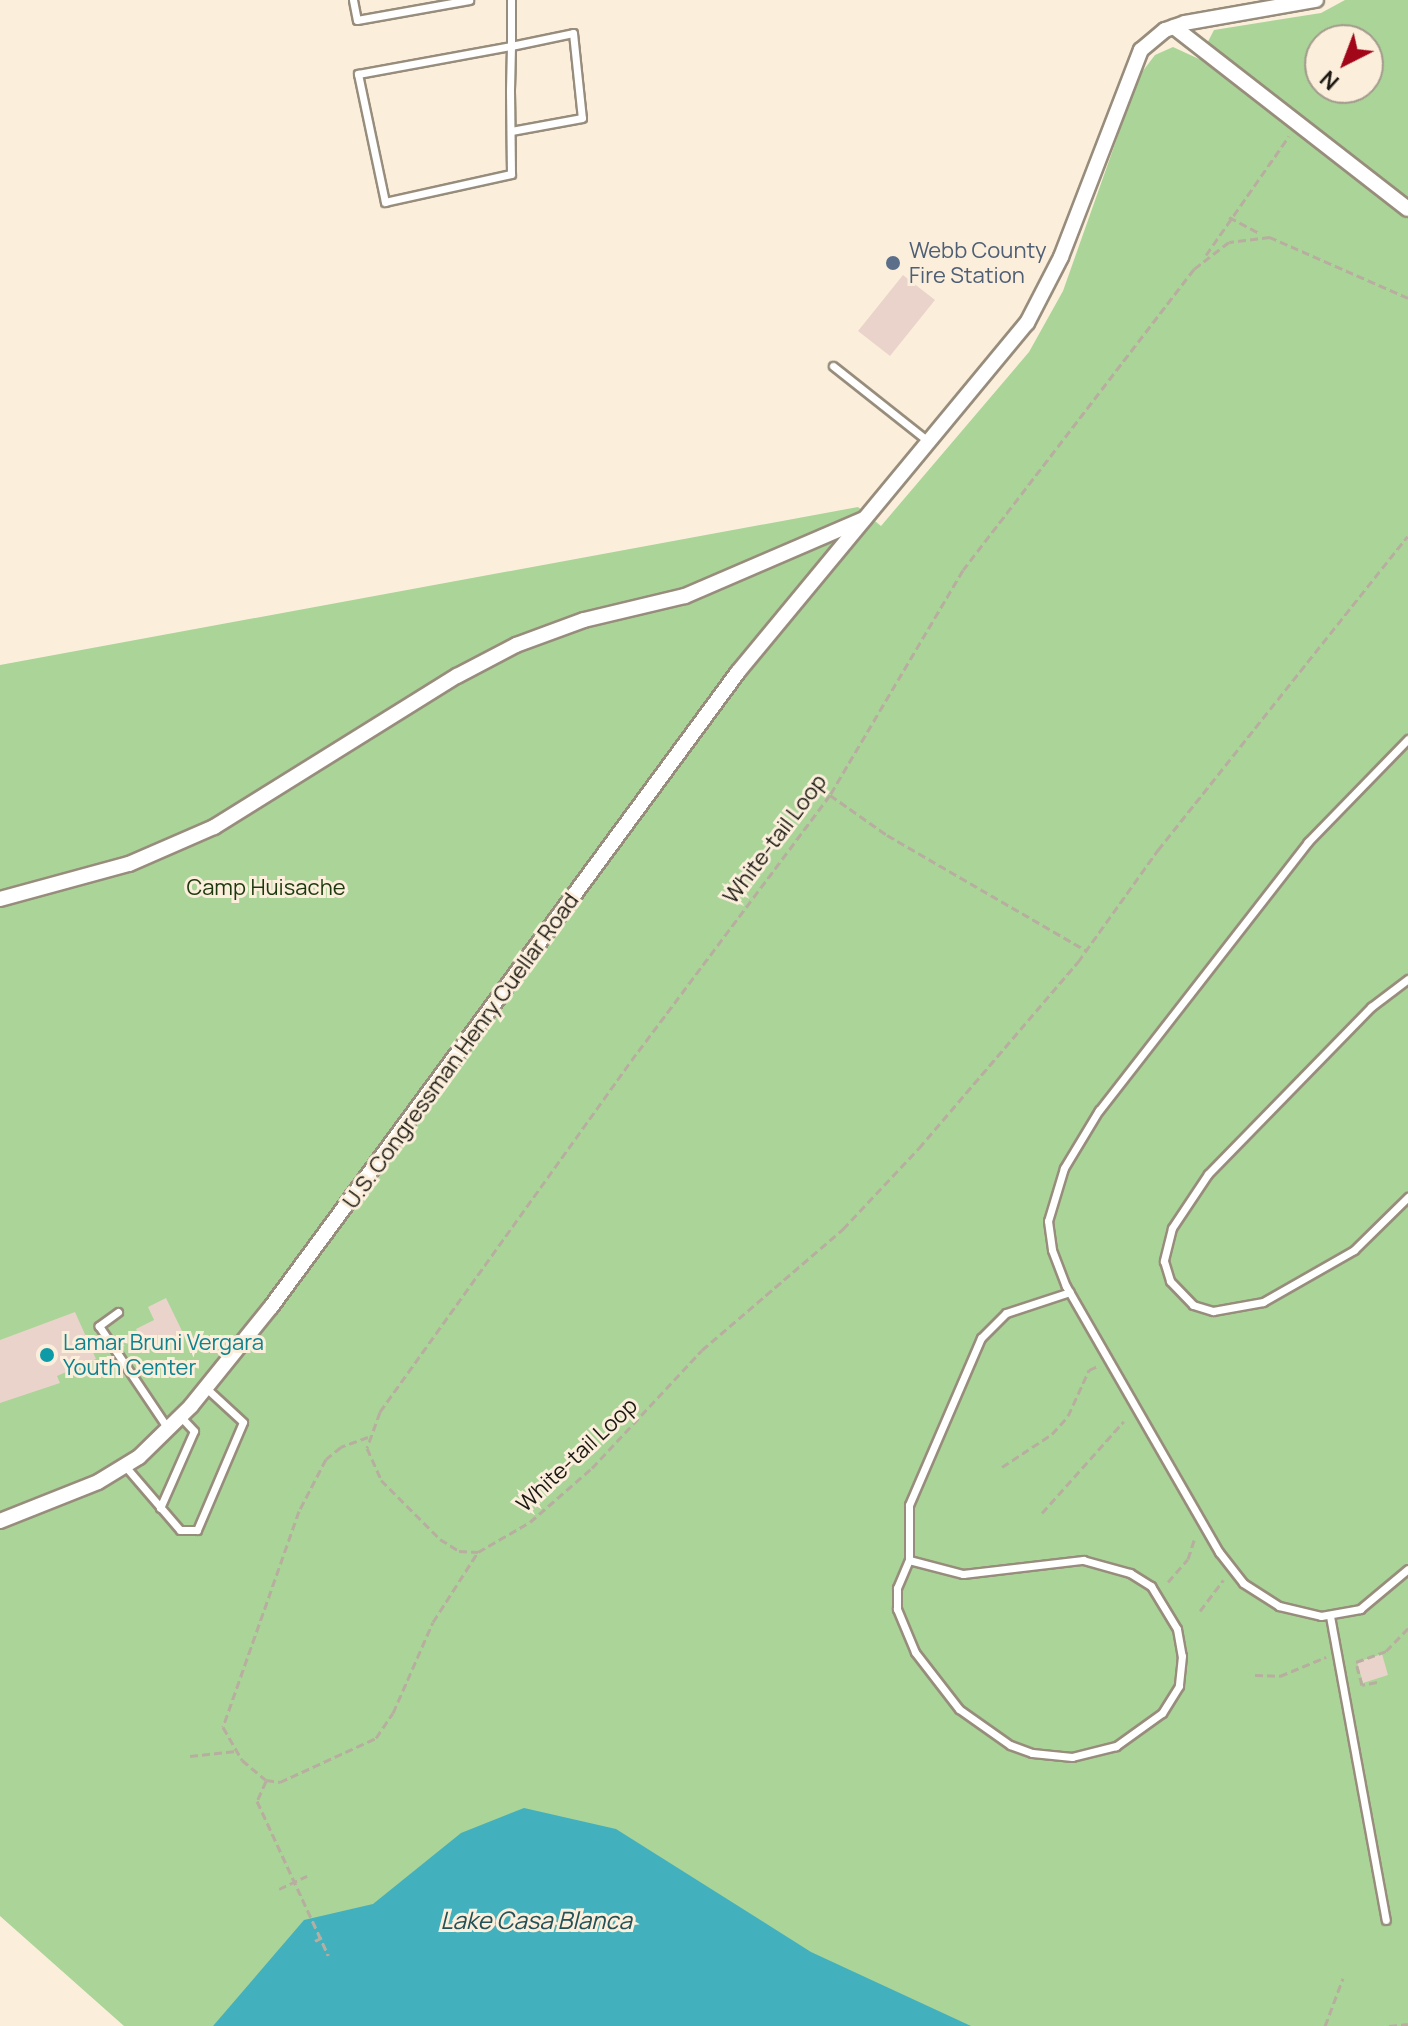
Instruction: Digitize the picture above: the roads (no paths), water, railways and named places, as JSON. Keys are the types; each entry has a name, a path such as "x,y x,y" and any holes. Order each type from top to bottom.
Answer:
{"street":[{"name":"U.S. Congressman Henry Cuellar Road","path":"0,1521 125,1466 169,1430 206,1388 331,1227 738,672 930,443 1037,305 1130,70 1149,42 1174,27 1316,0"},
{"path":"1174,27 1408,209"},
{"name":"U.S. Congressman Henry Cuellar Road","path":"0,899 129,864 214,827 457,676 516,645 584,620 685,596 868,517"}],"lane":[{"path":"353,0 357,20 469,0"},
{"path":"511,0 511,46 511,131 511,174 385,202 358,74 511,46 573,33 582,118 511,131"},
{"path":"833,366 930,443"},
{"path":"1408,739 1289,865 1072,1151 1048,1221 1052,1250 1070,1292 1232,1570 1254,1593 1279,1606 1330,1616 1371,1602 1408,1569"},
{"path":"1408,979 1371,1007 1208,1174 1172,1228 1164,1261 1170,1281 1193,1305 1213,1311 1263,1302 1354,1250 1408,1197"},
{"path":"909,1560 963,1574 1083,1560 1130,1573 1151,1586 1177,1629 1182,1656 1179,1686 1140,1732 1099,1753 1049,1757 1010,1745 959,1709 915,1652 897,1609 897,1588 909,1560 909,1505 981,1338 1006,1313 1070,1292"},
{"path":"118,1312 99,1326 169,1430"},
{"path":"125,1466 180,1530 197,1530 243,1422 206,1388"},
{"path":"160,1508 194,1431 181,1417"},
{"path":"1330,1616 1386,1920"}],"water":[{"name":"Lake Casa Blanca","path":"524,1808 616,1829 811,1952 971,2026 213,2026 304,1920 373,1904 461,1833"}],"place":[{"name":"Webb County Fire Station","path":"893,263"},
{"name":"Lamar Bruni Vergara Youth Center","path":"47,1355"}],"park label":[{"name":"Camp Huisache","path":"266,888"}]}
